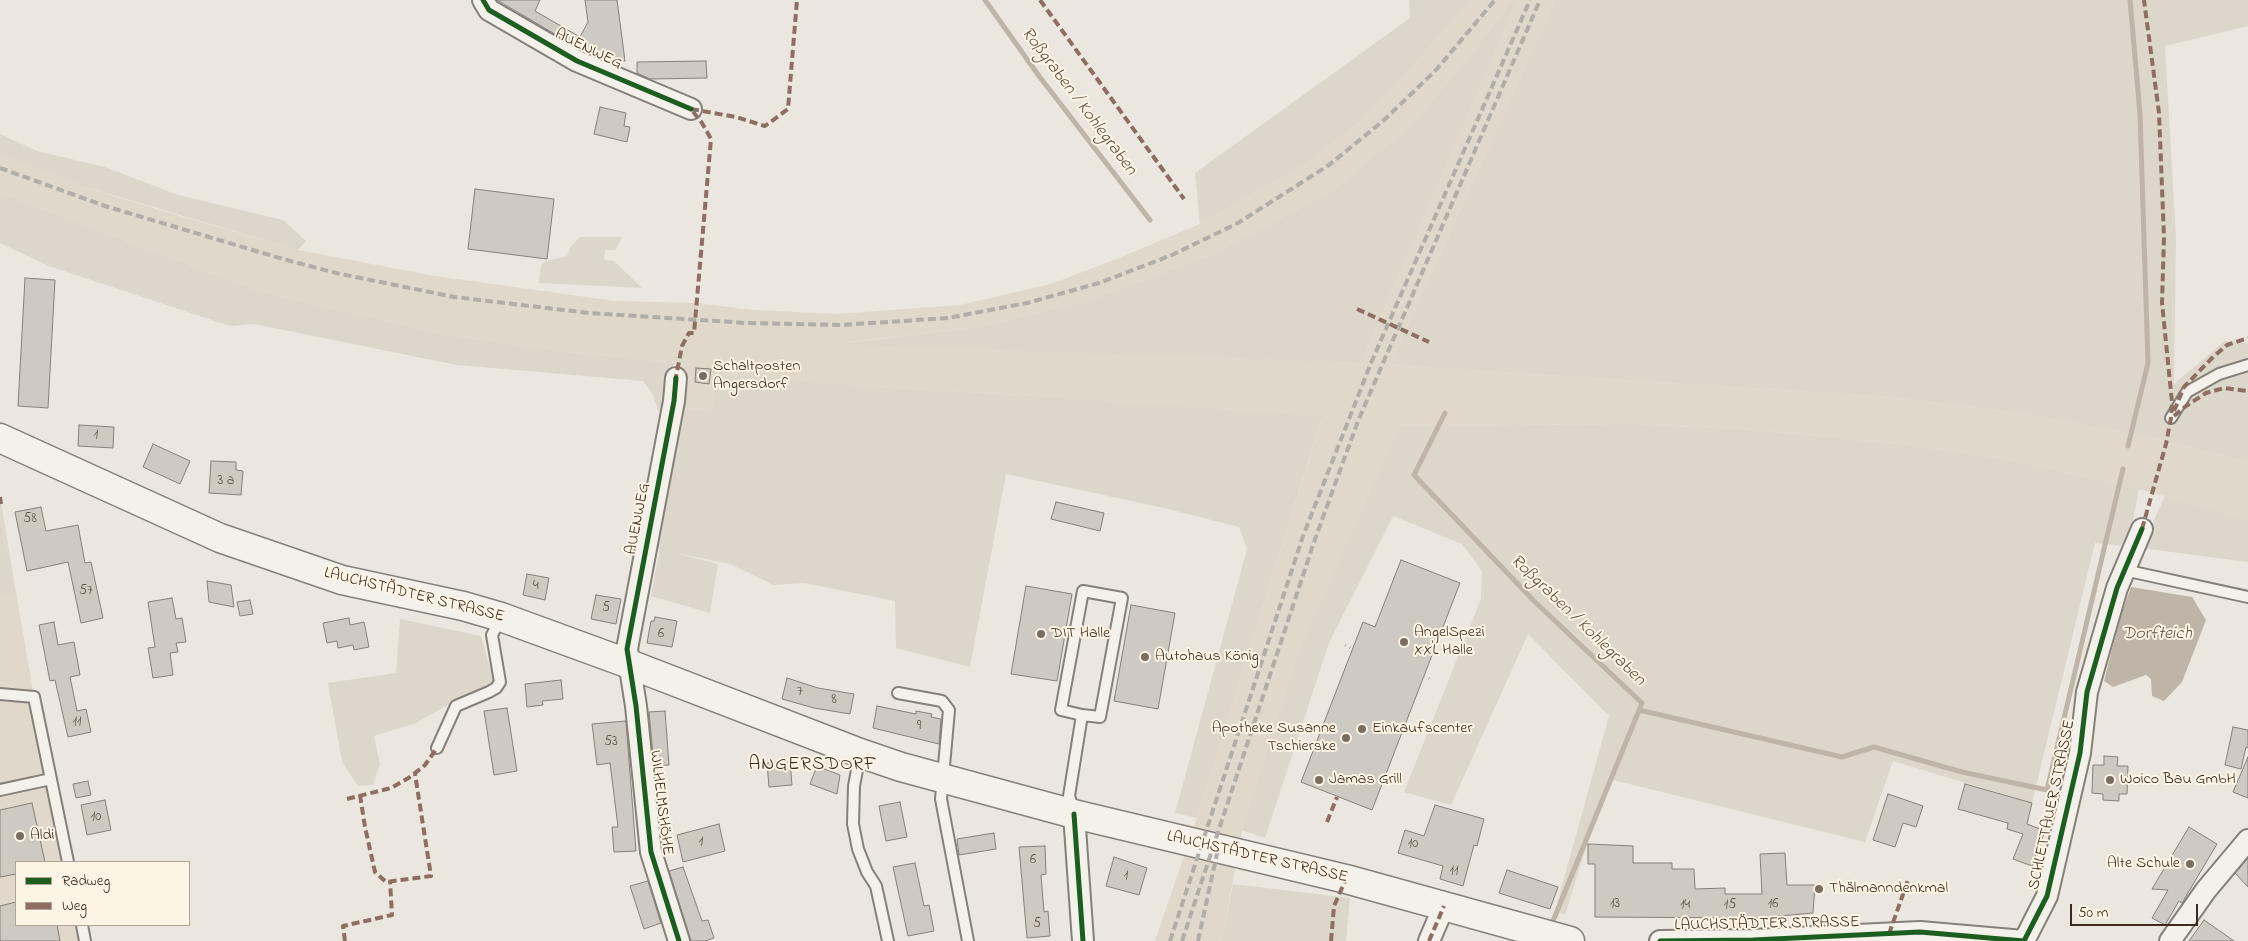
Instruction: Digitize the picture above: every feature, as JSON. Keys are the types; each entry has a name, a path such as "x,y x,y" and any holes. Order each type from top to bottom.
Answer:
{"main road":[{"name":"LAUCHSTÄDTER STRASSE","path":"0,438 220,538 342,580 463,606 501,617 630,664 860,754 943,779 1074,814 1245,854 1570,941"}],"street":[{"name":"AUENWEG","path":"483,0 489,10 577,61 691,110"},
{"name":"AUENWEG","path":"630,664 627,649 674,401 676,378"},
{"name":"SCHLETTAUER STRASSE","path":"2024,941 2047,896 2080,753 2087,692 2124,570 2142,529"},
{"name":"WILHELMSHÖHE","path":"630,664 652,852 679,941"},
{"path":"1074,814 1083,941"},
{"path":"2170,941 2206,890 2248,840"},
{"path":"1429,941 1444,906"},
{"name":"LAUCHSTÄDTER STRASSE","path":"1660,941 1753,940 1920,932 2024,941"}],"lane":[{"path":"2171,418 2187,392 2219,374 2248,365"},
{"path":"2124,570 2248,597"},
{"path":"1083,591 1122,598 1100,717 1082,715 1061,710 1083,591"},
{"path":"437,748 456,706 489,692 496,688 500,682 492,635 501,617"},
{"path":"898,693 942,701 949,710 941,799 968,941"},
{"path":"0,694 34,697 68,861"},
{"path":"1074,814 1069,796 1082,715"},
{"path":"860,754 854,786 853,824 858,849 867,872 876,886 888,941"},
{"path":"0,790 51,779"},
{"path":"82,926 85,941"}],"path":[{"path":"1345,645 1353,648"},
{"path":"1424,676 1432,680"}],"shaded area":[{"path":"1409,0 1472,0 1368,115 1309,162 1200,224 1195,173 1410,18"},
{"path":"1472,0 1512,0 1470,56 1412,124 1330,193 1208,256 1088,301 980,327 846,343 1361,363 1518,0 1555,0 1390,365 1891,397 2021,413 2153,438 2248,462 2248,520 2139,489 2005,459 1908,445 1756,430 1633,424 1400,426 1242,830 1222,941 1155,941 1197,818 1322,418 1019,395 854,386 713,411 677,408 680,363 564,352 442,334 258,291 0,193 0,155 79,185 298,250 435,276 615,301 696,303 753,310 838,314 960,305 1051,284 1119,258 1200,224 1309,162 1368,115"},
{"path":"1512,0 1518,0 1361,363 840,344 980,327 1088,301 1208,256 1330,193 1412,124 1470,56"},
{"path":"1555,0 2248,0 2248,26 2165,46 2176,238 2174,384 2225,341 2248,343 2248,462 2153,438 2021,413 1891,397 1390,365"},
{"path":"0,134 37,151 105,167 178,195 283,220 306,241 298,250 79,185 0,155"},
{"path":"0,193 258,291 442,334 564,352 680,363 673,365 659,412 652,393 643,381 457,365 254,324 230,326 49,266 0,243"},
{"path":"580,237 622,237 615,250 605,250 604,260 614,261 642,288 539,283 541,265 546,261 567,256 571,246"},
{"path":"717,375 1322,417 1197,818 1175,813 1247,549 1239,527 1164,508 1006,474 970,667 896,648 895,601 804,583 774,585 730,564 676,553 718,564 710,613 651,596 660,549 650,547 677,408 713,411"},
{"path":"1633,424 1755,430 1908,445 2005,459 2139,489 2132,526 2124,546 2095,543 2032,803 1893,761 1865,842 1613,780 1587,845 1565,915 1555,911 1609,716 1528,634 1451,805 1404,792 1481,599 1482,571 1462,544 1393,516 1329,643 1265,838 1242,830 1301,647 1400,426"},
{"path":"2165,496 2248,520 2248,562 2141,548"},
{"path":"0,497 34,697 70,861 15,861 15,926 82,926 86,941 0,941"},
{"path":"0,521 15,594 0,593"},
{"path":"400,619 481,636 494,683 488,689 453,702 416,723 374,736 380,764 373,785 358,786 342,762 328,683 396,673"},
{"path":"1233,884 1350,898 1346,941 1222,941"}],"water":[{"name":"Dorfteich","path":"2131,587 2192,597 2206,620 2182,682 2164,701 2152,696 2151,679 2146,675 2113,687 2104,681 2120,618"}],"building":[{"path":"497,0 540,0 535,11 580,37 588,22 585,0 617,0 625,61 612,63 582,50"},
{"path":"706,61 707,78 650,79 637,73 637,62"},
{"path":"600,107 626,113 624,126 630,127 627,142 594,134"},
{"path":"475,189 554,199 547,259 468,249"},
{"path":"25,278 55,280 48,408 18,406"},
{"path":"696,368 711,369 709,384 695,382"},
{"path":"79,425 114,427 113,448 78,446"},
{"path":"153,444 190,461 180,484 143,467"},
{"path":"211,461 236,462 236,470 243,471 241,495 209,493"},
{"path":"1056,502 1104,513 1100,531 1051,519"},
{"path":"41,507 46,531 78,525 85,563 91,562 103,618 81,623 68,562 27,571 15,512"},
{"name":"Einkaufscenter","path":"1401,560 1460,583 1372,810 1301,782 1363,622 1375,627"},
{"path":"527,574 549,578 545,600 523,595"},
{"path":"207,581 231,585 234,607 209,602"},
{"name":"DIT Halle","path":"1026,586 1072,594 1057,681 1011,674"},
{"path":"596,595 621,599 616,624 591,619"},
{"path":"172,598 176,619 182,618 186,642 176,643 178,652 170,653 173,675 153,678 148,648 155,647 148,602"},
{"path":"250,600 253,614 240,616 237,602"},
{"name":"Autohaus König","path":"1131,605 1175,613 1158,709 1114,701"},
{"path":"655,617 677,621 672,647 647,643 651,621 654,621"},
{"path":"349,618 350,625 364,622 369,647 354,650 353,645 338,648 337,641 327,643 323,623"},
{"path":"54,622 58,645 74,642 80,675 70,677 77,711 86,709 91,732 68,737 55,680 50,681 39,625"},
{"path":"787,678 818,688 854,694 850,714 814,708 782,699"},
{"path":"561,680 563,699 542,701 543,705 527,707 525,684"},
{"path":"877,706 916,714 916,711 932,714 931,717 941,719 939,744 873,728"},
{"path":"507,708 517,771 494,775 484,711"},
{"path":"665,711 669,765 654,766 649,712"},
{"path":"626,721 636,851 614,852 612,827 618,827 610,763 597,765 592,724"},
{"path":"2233,727 2248,730 2248,748 2246,747 2241,769 2225,765"},
{"name":"Woico Bau GmbH","path":"2104,756 2118,757 2117,766 2128,766 2127,794 2119,794 2119,801 2103,800 2103,794 2092,793 2093,765 2104,765"},
{"path":"2248,757 2248,798 2233,792"},
{"path":"790,761 792,785 769,787 767,763"},
{"path":"817,766 840,775 837,794 810,784"},
{"path":"88,781 91,795 76,798 73,784"},
{"path":"1965,784 2032,803 2027,824 2045,831 2032,866 2013,859 2023,834 2007,829 2008,823 1958,809"},
{"path":"1888,794 1923,806 1916,827 1903,823 1895,847 1873,840"},
{"path":"105,800 111,830 87,835 81,805"},
{"path":"900,802 907,837 886,841 879,806"},
{"name":"Aldi","path":"32,803 45,861 15,861 15,874 0,877 0,810"},
{"path":"1435,805 1484,819 1477,846 1474,845 1463,886 1440,879 1443,866 1398,853 1405,830 1424,836"},
{"path":"719,824 725,851 683,862 677,835"},
{"name":"Alte Schule","path":"2189,827 2217,844 2182,903 2179,901 2165,925 2152,918 2168,890 2152,889"},
{"path":"994,833 996,849 959,855 957,839"},
{"path":"1588,844 1633,846 1633,863 1672,863 1672,869 1694,869 1695,889 1725,888 1725,894 1762,894 1760,854 1785,853 1787,885 1815,885 1813,913 1758,918 1595,917 1595,864 1588,864"},
{"path":"1045,846 1046,874 1041,875 1044,912 1048,911 1050,936 1027,938 1019,847"},
{"path":"1114,857 1147,868 1139,895 1106,886"},
{"path":"2248,858 2248,887 2235,873"},
{"path":"915,863 924,906 929,905 934,931 908,936 893,867"},
{"path":"683,867 702,921 708,920 714,938 705,941 691,941 669,871"},
{"path":"1507,870 1558,887 1550,909 1499,893"},
{"path":"648,881 661,923 644,929 630,886"},
{"path":"15,902 15,926 57,926 60,941 0,941 0,906"},
{"path":"2204,920 2234,941 2189,941"}],"waterway":[{"name":"Roßgraben / Kohlegraben","path":"985,0 1039,76 1150,220"},
{"path":"2128,446 2148,363 2140,114 2130,0"},
{"name":"Roßgraben / Kohlegraben","path":"1445,413 1414,475 1534,601 1642,703 1553,921"},
{"path":"1639,710 1842,757 1874,747 1962,772 2047,790 2123,469"}],"railway":[{"path":"0,168 105,206 283,259 336,273 454,297 589,313 746,323 842,325 948,318 1027,303 1099,283 1172,255 1238,223 1329,165 1383,121 1436,70 1495,0"},
{"path":"1170,941 1303,536 1371,363 1530,0"},
{"path":"1182,941 1314,542 1358,421 1540,0"},
{"path":"1198,941 1218,849"}],"marked path":[{"path":"691,109 736,117 765,126 788,109 797,0"},
{"path":"1040,0 1184,199"},
{"path":"2142,529 2166,444 2172,402 2162,303 2164,237 2159,113 2144,0"},
{"path":"675,382 682,346 689,333 694,333 711,139 691,109"},
{"path":"1357,309 1429,342"},
{"path":"2174,411 2184,387 2212,358 2227,345 2248,338"},
{"path":"2174,416 2206,393 2224,388 2248,391"},
{"path":"0,497 1,504"},
{"path":"347,799 391,788 410,777 425,765 437,748"},
{"path":"360,795 375,872 386,882 431,876 415,774"},
{"path":"1327,822 1337,797"},
{"path":"1331,941 1334,906 1346,879"},
{"path":"1889,934 1908,880"},
{"path":"345,941 343,926 392,915 390,881"},
{"path":"1429,941 1444,906"}],"cycle path":[{"path":"483,0 489,10 577,61 691,109"},
{"path":"676,378 674,401 627,649 636,706 651,852 679,941"},
{"path":"2024,941 2047,896 2080,753 2087,692 2117,588 2142,529"},
{"path":"1074,814 1083,941"},
{"path":"1660,941 1753,940 1920,932 2024,941"}],"place":[{"name":"Schaltposten Angersdorf","path":"703,376"},
{"name":"DIT Halle","path":"1041,634"},
{"name":"AngelSpezi XXL Halle","path":"1404,642"},
{"name":"Autohaus König","path":"1145,657"},
{"name":"Einkaufscenter","path":"1362,729"},
{"name":"Apotheke Susanne Tschierske","path":"1346,738"},
{"name":"Jamas Grill","path":"1319,780"},
{"name":"Woico Bau GmbH","path":"2110,780"},
{"name":"Aldi","path":"20,836"},
{"name":"Alte Schule","path":"2190,864"},
{"name":"Thälmanndenkmal","path":"1819,889"}],"district":[{"name":"ANGERSDORF","path":"813,766"}]}
